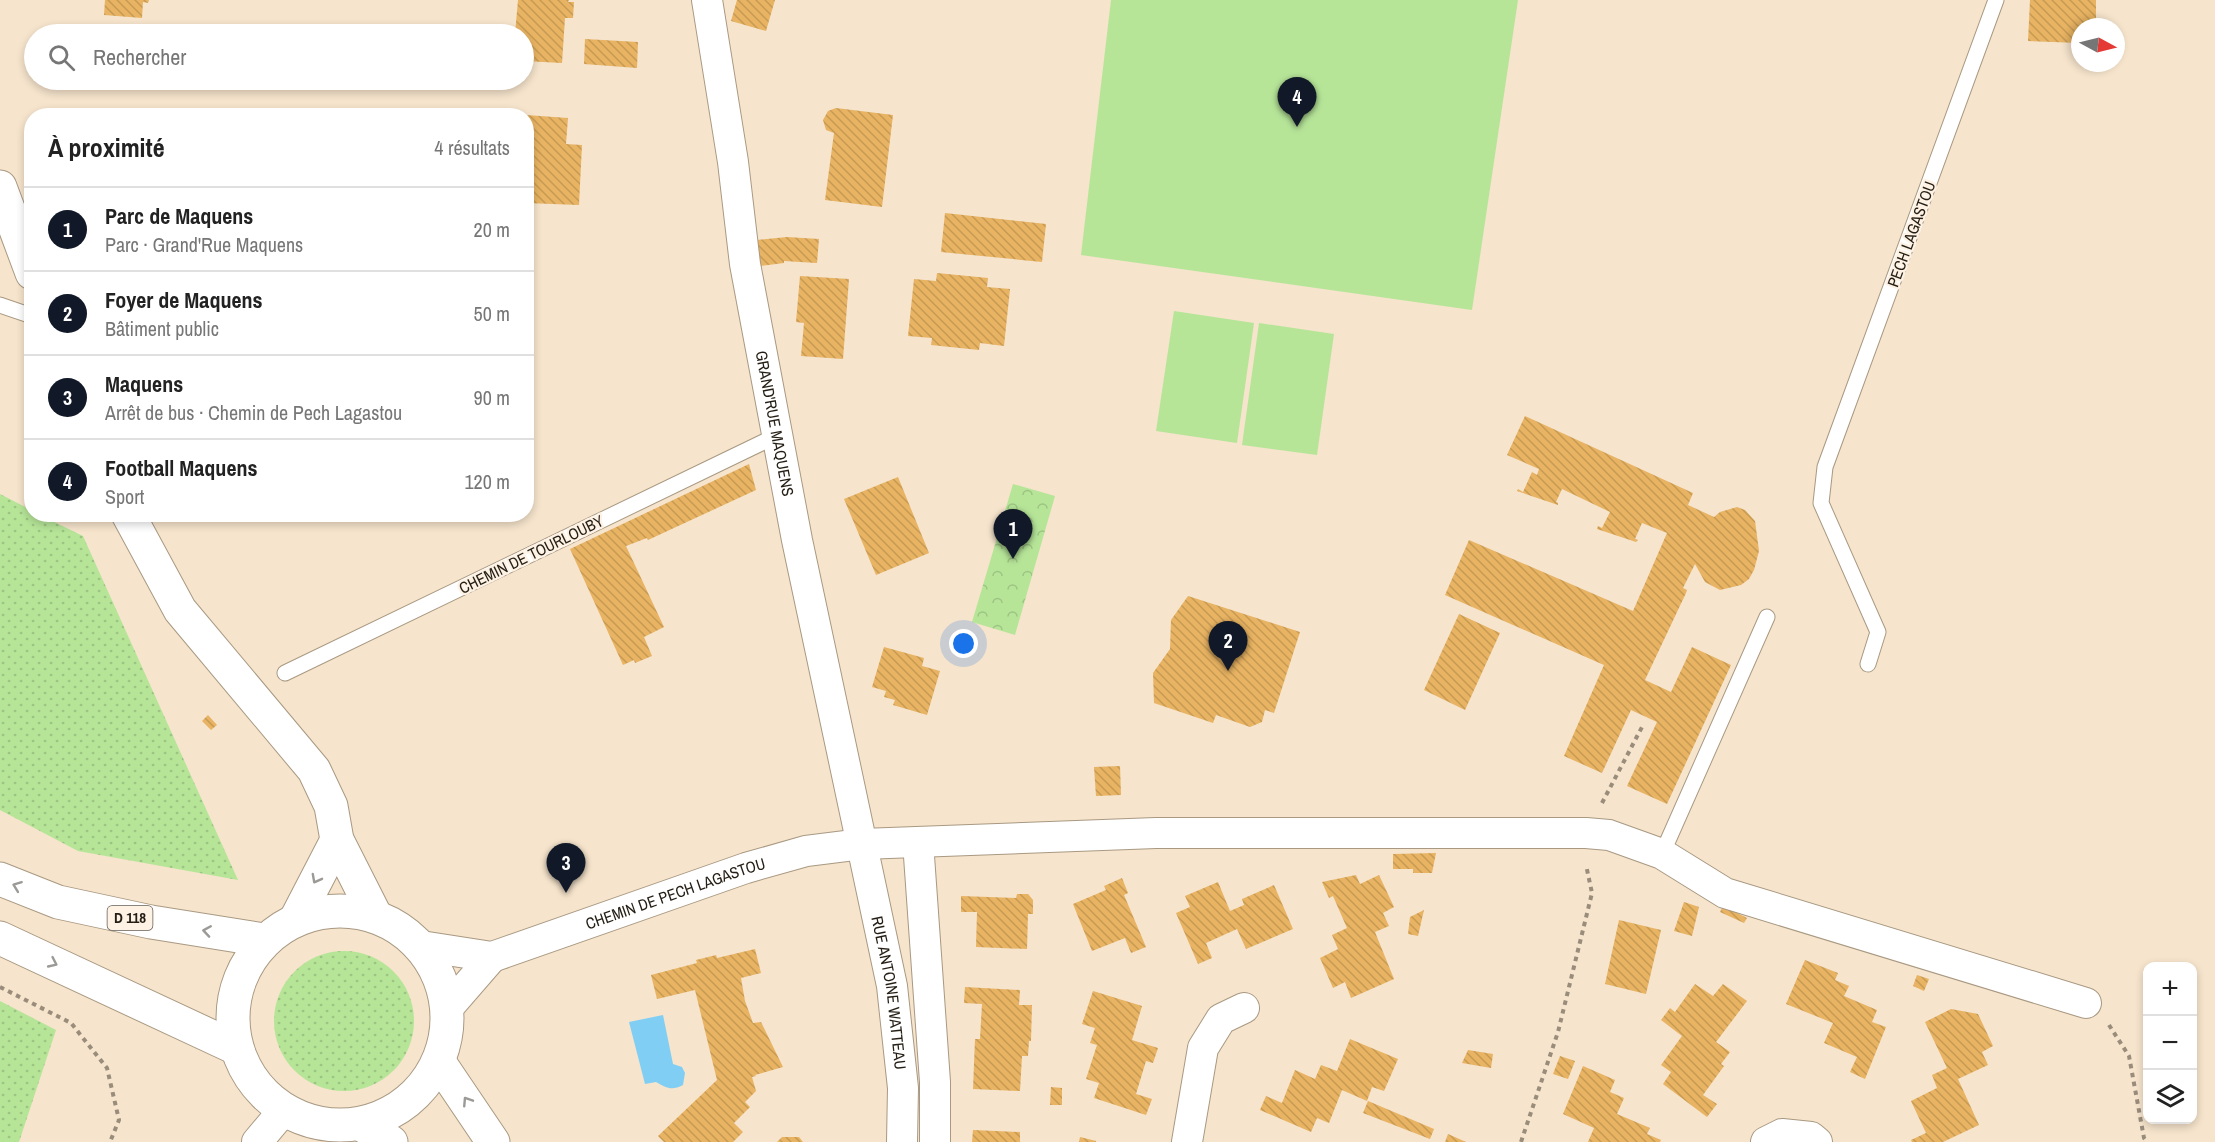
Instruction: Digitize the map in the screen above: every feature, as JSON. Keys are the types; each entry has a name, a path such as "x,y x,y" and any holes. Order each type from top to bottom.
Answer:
{"main road":[{"path":"0,187 24,252"},
{"path":"132,522 180,610 314,770 331,806 337,840 375,915"},
{"path":"296,919 337,840"},
{"name":"D 118","path":"0,879 58,902 152,922 264,940"},
{"path":"335,909 375,915 403,929 421,946 441,978 448,1022 440,1062 408,1102 362,1125 321,1125 283,1111 255,1086 245,1068 236,1048 232,1013 241,974 264,940 296,919 335,909"},
{"path":"0,938 236,1048"},
{"path":"440,1062 493,1142"},
{"path":"362,1125 391,1142"}],"street":[{"name":"GRAND'RUE MAQUENS","path":"707,0 733,162 745,264 800,551 862,844"},
{"name":"CHEMIN DE PECH LAGASTOU","path":"421,946 492,957 746,868 806,851 862,844 1156,833 1586,833 1609,836 1662,854 1725,893 2086,1003"},
{"name":"RUE ANTOINE WATTEAU","path":"918,842 934,1082 935,1142"},
{"name":"RUE ANTOINE WATTEAU","path":"862,844 892,986 903,1088 902,1142"},
{"name":"CHEMIN DE PECH LAGASTOU","path":"446,1010 492,957"},
{"path":"1187,1142 1203,1048 1221,1019 1244,1008"},
{"path":"257,1142 283,1111"},
{"path":"1766,1142 1782,1134 1811,1137 1817,1142"}],"lane":[{"name":"PECH LAGASTOU","path":"1868,664 1878,632 1821,503 1825,467 1996,0"},
{"path":"0,305 24,313"},
{"name":"CHEMIN DE TOURLOUBY","path":"285,673 778,435"},
{"path":"1662,854 1767,617"}],"path":[{"path":"1521,1142 1558,1032 1592,893 1582,844 1642,727"},
{"path":"0,987 71,1023 107,1068 119,1120 110,1142"},
{"path":"2086,1003 2109,1025 2129,1056 2144,1138 2147,1142"}],"green space":[{"path":"1111,0 1518,0 1472,310 1081,255"},
{"path":"1174,311 1254,323 1237,443 1156,431"},
{"path":"1259,323 1334,334 1317,455 1242,445"},
{"path":"1013,484 1055,496 1015,635 972,622"},
{"path":"0,494 24,506 24,522 54,522 83,536 238,880 78,851 0,810"},
{"path":"344,951 371,957 383,963 393,972 402,982 408,994 414,1021 408,1048 402,1060 393,1070 383,1079 371,1085 344,1091 317,1085 305,1079 295,1070 286,1060 280,1048 274,1021 280,994 286,982 295,972 305,963 317,957"},
{"path":"0,1001 56,1030 19,1142 0,1142"}],"water":[{"path":"663,1015 673,1064 682,1067 685,1073 683,1085 676,1088 666,1087 656,1082 645,1084 629,1022"}],"building":[{"path":"105,0 149,0 148,3 143,2 142,18 104,15"},
{"path":"518,0 569,0 568,2 574,2 573,18 565,18 562,63 534,62 534,24 516,24"},
{"path":"737,0 775,0 766,31 731,21"},
{"path":"2030,0 2096,0 2096,18 2071,18 2071,43 2028,41"},
{"path":"585,39 638,42 637,68 584,64"},
{"path":"836,108 893,115 882,207 825,200 834,133 826,130 823,120 828,111"},
{"path":"534,116 568,118 566,144 582,145 579,205 534,203"},
{"path":"945,213 1046,224 1042,262 941,252"},
{"path":"787,237 819,239 817,263 784,261 784,263 760,266 757,240"},
{"path":"937,273 988,278 987,287 1010,289 1004,346 980,343 979,350 931,345 932,338 908,336 914,279 936,281"},
{"path":"800,276 849,279 843,359 801,356 804,323 796,322"},
{"path":"1525,416 1693,493 1688,505 1714,517 1720,512 1737,507 1745,510 1755,521 1759,551 1749,579 1741,585 1720,590 1705,582 1695,564 1683,588 1687,590 1686,593 1645,680 1671,692 1692,647 1731,665 1667,804 1627,786 1657,722 1631,710 1602,773 1564,756 1604,665 1445,595 1469,540 1633,611 1667,533 1642,523 1635,539 1638,540 1636,542 1597,529 1598,526 1602,528 1610,512 1562,489 1556,502 1558,505 1517,491 1518,489 1523,492 1532,472 1537,475 1539,469 1507,455"},
{"path":"749,464 756,490 648,540 647,538 626,546 664,627 644,637 652,656 623,665 570,549"},
{"path":"898,477 929,553 876,575 844,499"},
{"path":"1188,596 1300,632 1274,713 1265,710 1262,722 1250,727 1216,715 1213,723 1154,703 1153,673 1170,649 1171,620"},
{"path":"1459,614 1500,633 1465,710 1424,690"},
{"path":"884,647 924,658 922,666 940,671 927,715 893,705 895,700 884,697 886,691 872,687"},
{"path":"208,715 217,725 211,730 202,721"},
{"path":"1120,766 1121,795 1096,796 1094,767"},
{"path":"1436,853 1432,873 1413,873 1413,869 1393,869 1393,854"},
{"path":"1356,875 1360,884 1379,875 1394,907 1383,913 1389,926 1375,932 1394,979 1351,998 1345,982 1333,988 1320,958 1338,949 1332,935 1347,928 1333,896 1329,898 1322,882"},
{"path":"1122,878 1128,893 1124,895 1146,947 1131,953 1125,938 1092,951 1073,904 1106,890 1104,886"},
{"path":"1218,882 1230,911 1244,905 1242,899 1274,885 1293,929 1246,949 1237,929 1206,943 1212,958 1198,964 1176,913 1190,907 1185,896"},
{"path":"1017,894 1028,894 1033,900 1033,914 1028,914 1027,949 976,947 977,912 961,912 961,896 1016,898"},
{"path":"1684,902 1699,907 1692,936 1674,931"},
{"path":"1723,906 1747,918 1744,923 1720,912"},
{"path":"1424,910 1418,936 1408,934 1410,917"},
{"path":"1619,920 1661,930 1646,994 1605,984"},
{"path":"755,949 761,973 741,978 745,1001 753,1023 761,1022 783,1067 752,1077 756,1091 745,1102 750,1107 734,1123 743,1132 733,1142 664,1142 658,1136 717,1080 695,990 657,999 651,975 697,963 696,960 716,955 717,958"},
{"path":"1805,960 1838,973 1835,980 1849,986 1844,996 1877,1010 1872,1022 1886,1027 1865,1079 1850,1072 1857,1057 1824,1043 1833,1023 1786,1004"},
{"path":"1917,975 1929,979 1924,991 1913,986"},
{"path":"1695,984 1713,996 1723,984 1747,1001 1716,1042 1730,1052 1721,1064 1724,1066 1703,1095 1717,1104 1707,1117 1663,1084 1671,1072 1661,1065 1682,1036 1661,1020 1670,1008 1675,1012"},
{"path":"965,987 1020,990 1019,1005 1032,1005 1031,1041 1029,1041 1028,1056 1022,1056 1020,1091 973,1089 975,1039 980,1039 982,1004 964,1003"},
{"path":"1093,991 1142,1006 1132,1040 1158,1048 1153,1063 1146,1061 1136,1094 1152,1099 1146,1115 1094,1098 1099,1083 1086,1079 1097,1045 1090,1043 1095,1028 1082,1024"},
{"path":"1951,1009 1978,1014 1993,1046 1982,1052 1988,1065 1958,1079 1979,1125 1943,1142 1912,1142 1911,1140 1926,1133 1911,1101 1937,1088 1932,1075 1947,1068 1925,1022"},
{"path":"1350,1039 1398,1059 1384,1091 1372,1087 1367,1101 1342,1090 1329,1123 1317,1118 1311,1132 1260,1110 1266,1096 1282,1103 1295,1070 1315,1079 1321,1065 1337,1071"},
{"path":"1468,1050 1493,1054 1491,1068 1462,1063"},
{"path":"1560,1056 1575,1061 1568,1079 1553,1074"},
{"path":"1583,1066 1615,1080 1610,1092 1624,1098 1617,1114 1650,1128 1647,1134 1661,1140 1660,1142 1588,1142 1594,1128 1563,1114"},
{"path":"1051,1087 1062,1088 1062,1105 1050,1105"},
{"path":"1368,1101 1434,1129 1430,1139 1363,1113"},
{"path":"973,1130 1020,1132 1020,1142 972,1142"},
{"path":"1448,1134 1466,1142 1445,1142"},
{"path":"782,1137 799,1137 803,1142 777,1142"},
{"path":"1080,1137 1096,1141 1096,1142 1079,1142"}],"place":[{"name":"Football Maquens","path":"1297,127"},
{"name":"Parc de Maquens","path":"1013,559"},
{"name":"Foyer de Maquens","path":"1228,671"},
{"name":"Maquens","path":"566,893"}]}
